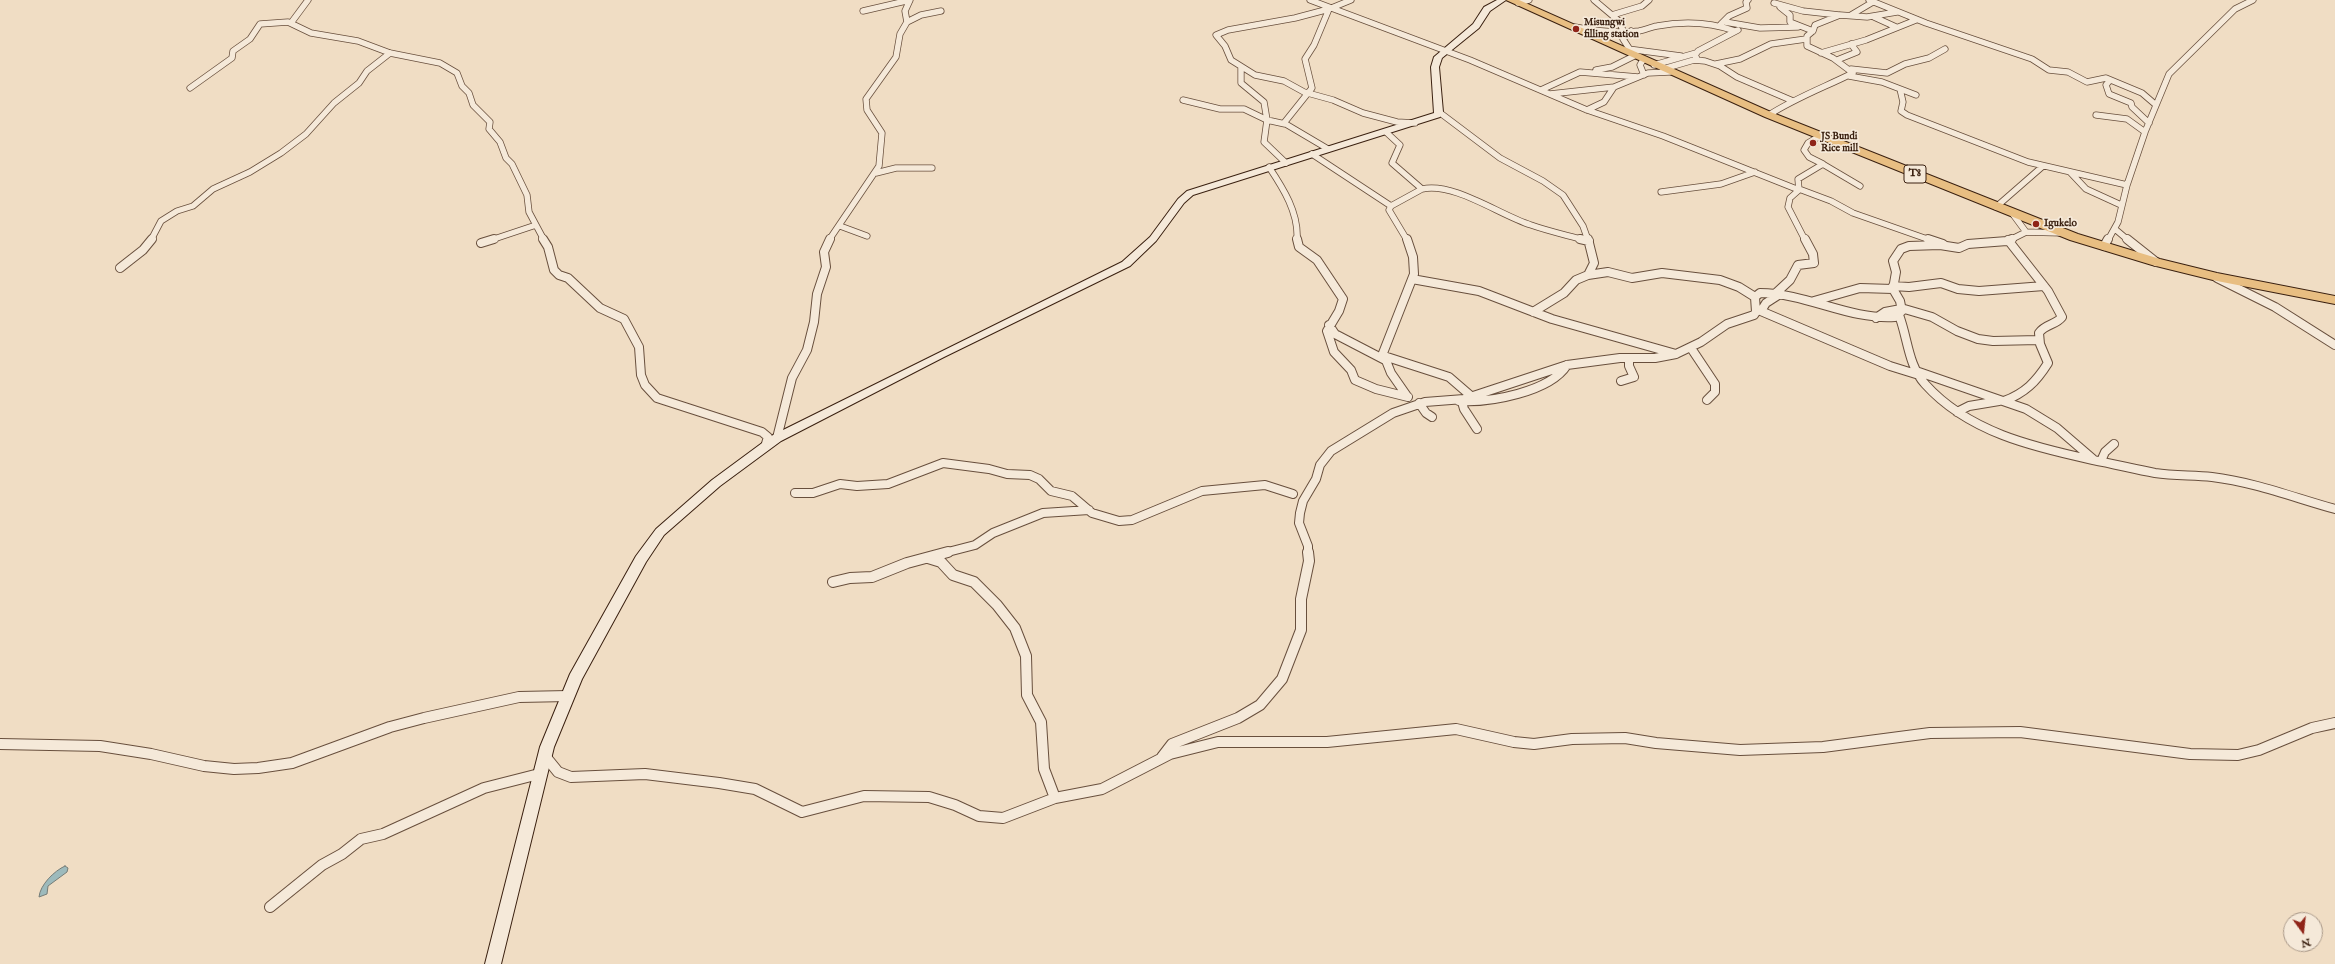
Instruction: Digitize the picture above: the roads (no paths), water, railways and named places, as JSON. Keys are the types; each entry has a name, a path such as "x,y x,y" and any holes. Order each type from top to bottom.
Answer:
{"highway":[{"name":"T8","path":"1514,1 1770,115 1996,207 2067,234 2156,262 2217,277 2335,300"}],"street":[{"path":"291,23 296,20 301,8 308,0"},
{"path":"862,11 910,0 905,11 907,22"},
{"path":"1351,0 1295,18 1228,30 1217,35 1227,48 1231,60 1241,68 1258,76 1289,83 1308,94 1333,100 1363,113 1392,121 1415,122"},
{"path":"1502,0 1490,6 1476,26 1444,50 1438,57 1435,67 1439,112 1500,158 1560,192 1583,226 1589,241 1594,263 1588,275"},
{"path":"1514,1 1529,0"},
{"path":"1594,0 1619,21 1627,33"},
{"path":"1612,15 1642,6 1649,0"},
{"path":"1725,22 1728,16 1747,8 1746,2 1748,0"},
{"path":"2104,246 2115,229 2127,185 2145,132 2169,74 2235,9 2252,0"},
{"path":"1312,1 1444,50 1587,110 1663,136 1831,201 1853,212 1886,222 1948,246"},
{"path":"1851,15 1871,1 1926,24 2032,59 2049,70 2068,72 2087,82 2103,78 2110,80 2142,93 2156,105"},
{"path":"1771,2 1804,11 1873,17 1898,27 1926,24"},
{"path":"1771,2 1788,13 1790,22 1807,37 1807,46 1837,60 1851,69 1861,68 1872,72 1887,73"},
{"path":"1285,124 1308,94 1313,84 1305,60 1330,8"},
{"path":"777,438 783,409 792,378 807,350 814,322 817,294 826,267 824,252 826,243 840,226 857,196 876,173 880,161 882,133 865,104 871,90 896,57 900,34 907,22 921,15 941,10"},
{"path":"1873,17 1897,12"},
{"path":"1716,64 1740,59 1770,44 1807,37 1816,25 1840,15"},
{"path":"1821,53 1851,44 1916,20"},
{"path":"1718,25 1725,22 1760,28 1796,26 1813,31"},
{"path":"190,88 232,58 233,51 250,39 260,24 291,23 311,33 358,41 390,53 440,63 457,73 462,86 469,93 468,98 480,113 490,122 489,129 501,140 506,158 512,164 527,195 527,206 548,247 554,270 559,275 568,278 600,308 624,319 639,347 641,376 645,385 652,394 668,402 762,432 768,437 765,447"},
{"path":"1565,24 1599,32 1627,33 1688,23 1718,25 1735,31"},
{"path":"1644,74 1640,65 1657,64 1696,53 1744,26"},
{"path":"1627,33 1623,39 1657,64"},
{"path":"1837,60 1857,52 1851,44"},
{"path":"1875,79 1904,64 1934,56 1945,49"},
{"path":"120,268 143,250 150,242 161,221 177,211 193,206 213,188 250,172 281,153 306,134 334,103 359,83 367,71 390,53"},
{"path":"1657,64 1648,53 1681,56"},
{"path":"1696,53 1697,59"},
{"path":"1541,90 1566,76 1585,71 1697,59 1716,64 1737,77 1793,101"},
{"path":"1550,94 1614,87 1644,74 1657,64"},
{"path":"1241,68 1241,83 1263,99 1267,120 1263,140 1286,163"},
{"path":"1604,69 1614,75"},
{"path":"1770,115 1793,101 1849,76 1853,73 1851,69"},
{"path":"1585,71 1638,77"},
{"path":"1872,72 1875,79"},
{"path":"1849,76 1875,79 1916,95"},
{"path":"2110,80 2106,85 2109,94 2131,102 2132,107 2149,123"},
{"path":"1587,110 1607,101 1612,94 1614,87"},
{"path":"1900,89 1903,102 1901,111 1906,114 1980,145 2043,166 2127,185"},
{"path":"1183,100 1220,109 1240,108 1267,120 1285,124 1328,149"},
{"path":"493,964 539,774 568,696 630,578 660,532 716,483 777,438 940,355 1126,264 1148,244 1181,201 1190,193 1415,122 1432,118 1439,112"},
{"path":"2096,115 2127,119 2145,132"},
{"path":"1386,132 1400,145 1392,163 1422,189"},
{"path":"1820,136 1808,143 1804,150 1809,158 1821,163 1860,186"},
{"path":"1312,154 1391,206"},
{"path":"1799,189 1798,179 1819,168 1823,164 1821,163"},
{"path":"1996,207 2043,166"},
{"path":"876,173 896,168 932,168"},
{"path":"1269,168 1283,189 1291,208 1298,229 1298,247 1317,260 1342,300 1339,311 1327,331 1332,347 1351,370 1355,380 1376,389 1407,396 1420,403 1426,413 1432,417"},
{"path":"1661,192 1720,184 1744,178 1755,172"},
{"path":"2070,172 2079,184 2096,196 2121,205"},
{"path":"1407,396 1391,373 1385,358 1385,347 1415,268 1414,256 1401,229 1389,210 1391,206 1422,189 1432,187 1463,194 1484,206 1530,225 1589,241"},
{"path":"1459,401 1567,365 1629,358 1655,358 1676,354 1691,348 1727,324 1749,318 1778,294 1790,280 1798,265 1814,263 1813,254 1788,207 1790,198 1799,189"},
{"path":"2012,213 2026,232"},
{"path":"481,243 536,225"},
{"path":"840,226 867,236"},
{"path":"2115,229 2156,262"},
{"path":"2067,234 2026,232 2008,240 1996,243 1968,244 1959,248 1948,246 1914,245 1901,249 1893,261 1896,272 1893,288 1900,301 1900,311 1906,333 1909,354 1917,373 1937,396 1968,419 2022,443 2156,473 2213,477 2264,488 2335,509"},
{"path":"1957,412 1969,406 2003,401 2026,392 2048,364 2039,340 2040,329 2059,322 2062,316 2044,286 2008,240"},
{"path":"1533,312 1564,293 1576,280 1588,275 1608,272 1632,278 1658,273 1674,273 1729,283 1755,297 1759,310 1890,366 1917,373 1954,387 2025,409 2076,443 2098,460"},
{"path":"2217,277 2275,307 2335,345"},
{"path":"1412,279 1479,291 1533,312 1604,335 1676,354"},
{"path":"1812,302 1860,288 1893,288 1941,283 1958,289 1979,291 2044,286"},
{"path":"1755,297 1760,293 1778,294 1876,318 1890,318 1900,311 1936,319 1957,331 1978,339 1993,341 2039,340"},
{"path":"1329,326 1335,334 1385,358 1449,377 1458,383 1471,396"},
{"path":"1691,348 1715,384 1716,392 1707,400"},
{"path":"1621,381 1634,377 1629,366 1629,358"},
{"path":"1162,758 1172,744 1238,718 1260,705 1282,679 1301,630 1301,600 1309,561 1308,546 1299,523 1300,513 1303,501 1316,479 1320,465 1332,451 1393,413 1420,403 1496,399 1532,389 1564,373 1567,365"},
{"path":"1459,401 1477,429"},
{"path":"2098,460 2107,449 2114,444"},
{"path":"795,494 813,493 840,484 857,486 888,484 934,465 943,463 989,468 1007,474 1030,474 1039,479 1051,491 1076,498 1089,510 1107,518 1126,521 1199,491 1265,485 1293,494"},
{"path":"833,582 850,578 872,577 891,569 975,545 993,533 1043,513 1065,510 1089,510"},
{"path":"928,558 941,562 953,575 974,582 997,605 1015,628 1026,656 1027,695 1041,722 1043,764 1055,798"},
{"path":"0,744 100,746 150,754 204,766 234,769 263,768 319,755 380,730 424,718 519,697 568,696"},
{"path":"545,756 558,772 571,777 645,774 719,783 754,789 802,812 812,811 864,796 891,796 929,798 955,804 979,816 1003,818 1055,798 1102,789 1162,758 1179,751 1218,742 1327,742 1456,729 1514,742 1534,744 1572,739 1625,738 1656,743 1740,750 1823,746 1930,733 2020,732 2183,753 2238,755 2259,750 2312,728 2335,723"},
{"path":"270,907 322,865 342,854 361,839 383,834 484,788 539,774"}],"water":[{"path":"65,866 68,868 67,872 48,886 47,894 39,897 42,888 48,879 56,871"}],"place":[{"name":"Misungwi filling station","path":"1576,29"},
{"name":"JS Bundi Rice mill","path":"1813,143"},
{"name":"Igukelo","path":"2036,224"}]}
